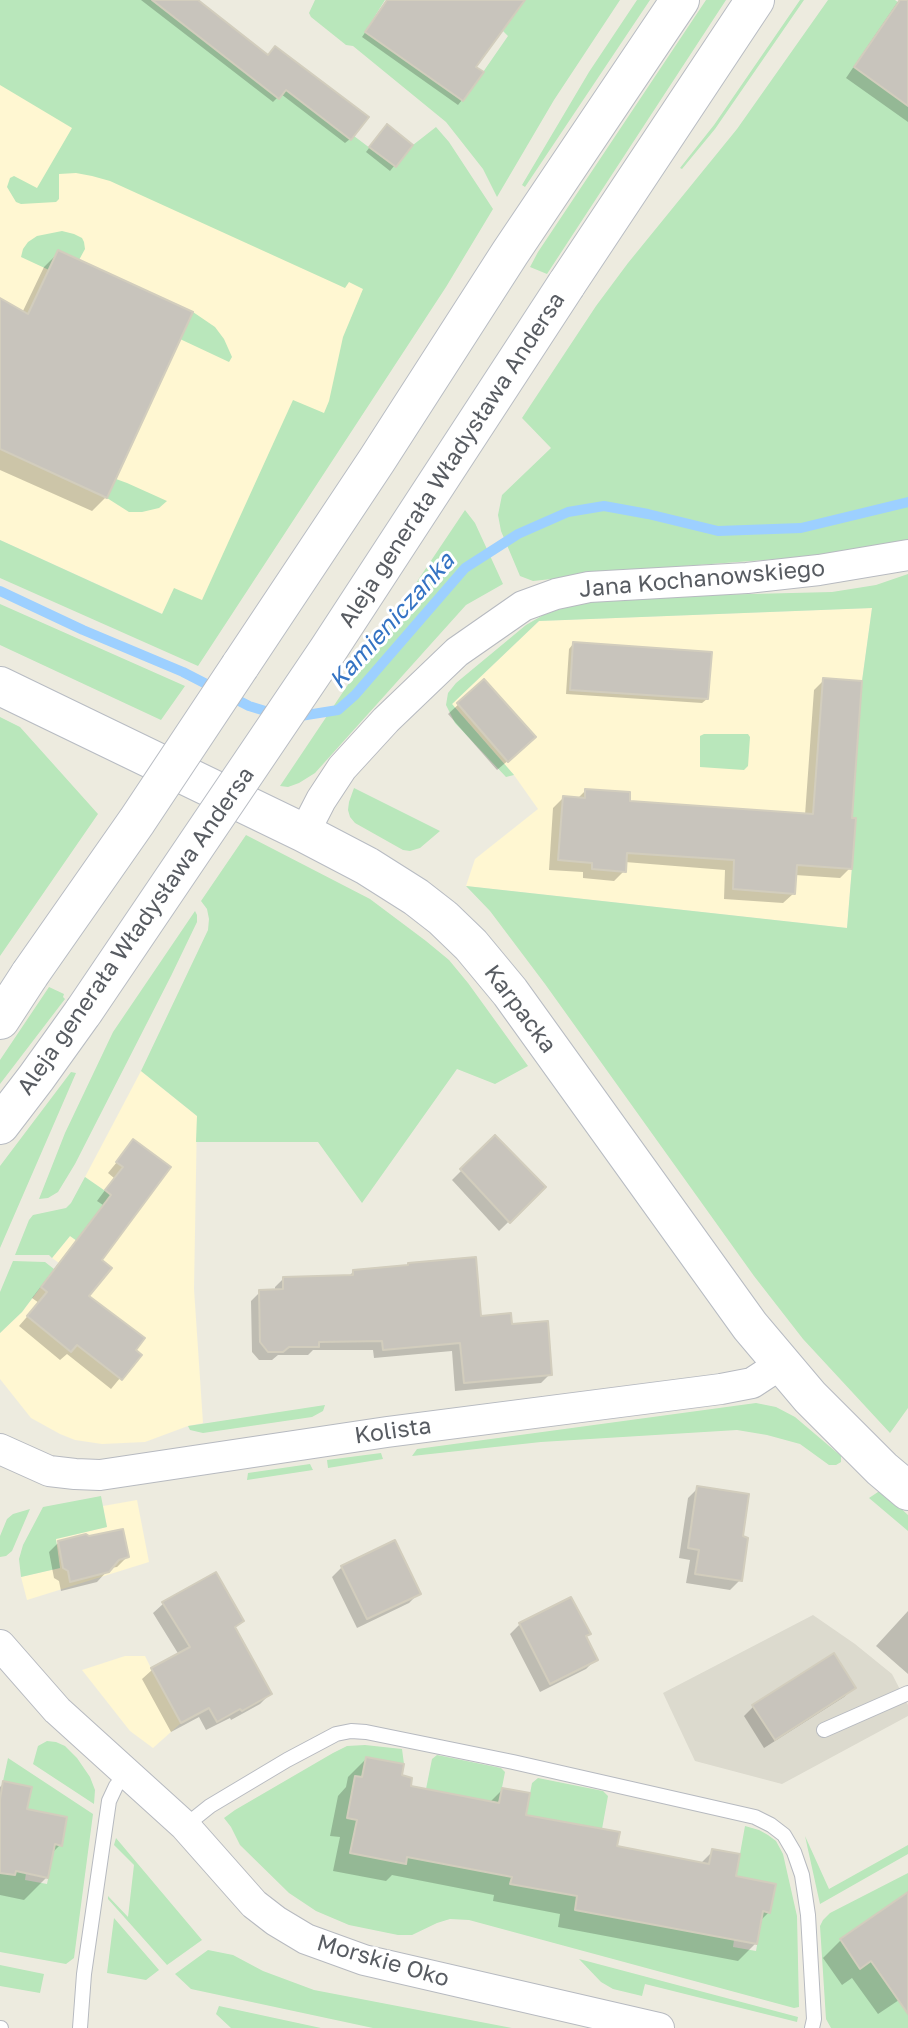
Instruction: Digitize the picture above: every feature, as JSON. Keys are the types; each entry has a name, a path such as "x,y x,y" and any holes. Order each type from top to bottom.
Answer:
{"main road":[{"path":"0,1020 159,788 377,460 510,253 680,0"},
{"name":"Aleja generała Władysława Andersa","path":"0,1125 84,1012 328,650 755,0"},
{"name":"Karpacka","path":"0,686 304,833 367,866 443,918 492,970 521,1008 733,1304 781,1364 842,1429 908,1491"}],"street":[{"name":"Jana Kochanowskiego","path":"304,833 342,768 386,720 457,652 523,606 556,594 589,587 747,578 819,570 908,555"},
{"name":"Kolista","path":"1,1452 49,1471 100,1475 387,1432 721,1390 752,1383 781,1364"},
{"name":"Morskie Oko","path":"0,1645 57,1710 185,1826 254,1904 306,1939 364,1960 652,2027"}],"lane":[{"path":"824,1730 908,1693"},
{"path":"185,1826 210,1806 286,1760 337,1734 351,1731 513,1762 755,1817 772,1825 784,1835 794,1852 802,1875 808,1915 813,2028"},
{"path":"79,2028 84,1974 109,1801 126,1774"}],"shaded area":[{"path":"0,73 78,115 137,179 370,292 332,420 204,609 163,614 0,540"},
{"path":"872,608 862,681 852,818 856,818 847,928 466,886 475,859 538,809 514,775 452,704 539,621"},
{"path":"141,1071 197,1116 194,1289 203,1423 145,1442 102,1444 75,1440 31,1418 0,1379 0,1333 22,1312 59,1263 52,1258 70,1236 77,1241 111,1195 85,1177"},
{"path":"137,1500 149,1562 27,1600 21,1577 60,1568 56,1539 107,1527 103,1506"},
{"path":"813,1615 892,1674 908,1705 908,1716 782,1784 695,1761 663,1693"},
{"path":"180,1652 209,1708 181,1723 153,1748 130,1731 82,1670 125,1656 145,1656 151,1668"}],"green space":[{"path":"0,0 161,0 158,5 251,77 257,68 351,140 354,136 395,167 413,145 436,127 449,142 493,209 446,287 198,666 0,578 0,540 162,614 174,588 202,600 293,400 324,413 343,337 363,289 349,282 345,288 110,181 92,176 59,174 59,199 56,202 16,202 7,187 10,178 14,176 37,188 72,128 0,85"},
{"path":"315,0 385,0 365,32 463,101 508,36 503,31 525,0 620,0 554,100 497,197 483,169 446,122 353,46 346,45 311,17 309,13"},
{"path":"637,0 650,0 525,187 522,185 589,72"},
{"path":"706,0 726,0 547,274 530,267 538,252"},
{"path":"800,0 804,0 715,129 682,169 680,168 714,125"},
{"path":"828,0 895,0 899,3 908,106 908,541 805,557 644,569 533,581 520,576 501,531 498,515 502,495 551,448 522,418 596,306 737,129"},
{"path":"62,231 82,238 85,249 79,260 58,251 49,270 21,257 28,242 37,236"},
{"path":"193,312 215,327 224,339 232,357 229,362 180,339"},
{"path":"116,479 167,501 159,508 129,512 107,498"},
{"path":"465,510 475,523 503,584 466,605 315,773 299,783 288,787 280,786"},
{"path":"908,574 908,1408 890,1433 803,1339 754,1276 545,984 490,911 466,886 847,928 856,818 852,818 862,681 872,608 539,621 452,704 514,775 506,777 455,723 446,705 448,693 456,683 526,625 545,614 573,605 670,596 832,592 876,585"},
{"path":"0,604 185,686 161,720 0,645"},
{"path":"0,717 20,727 98,814 0,956"},
{"path":"748,734 748,766 744,770 700,767 700,736"},
{"path":"354,788 440,831 420,848 403,850 355,823 350,817 349,802"},
{"path":"246,835 370,899 426,941 449,960 468,983 528,1066 495,1084 457,1069 362,1203 318,1142 196,1142 197,1116 141,1071 208,930 207,909 201,901"},
{"path":"195,911 197,922 75,1164 58,1192 48,1198 39,1199 65,1133 113,1032"},
{"path":"49,987 64,994 65,999 0,1084 0,1060"},
{"path":"71,1072 76,1073 0,1248 0,1166"},
{"path":"85,1177 111,1195 77,1241 70,1236 52,1258 49,1255 15,1255 33,1215 66,1208"},
{"path":"13,1261 45,1262 54,1269 22,1312 0,1333 0,1292"},
{"path":"756,1403 776,1407 795,1417 841,1456 841,1462 829,1465 800,1444 737,1430 541,1442 412,1456 417,1449"},
{"path":"325,1405 323,1411 312,1417 203,1433 190,1430 188,1426"},
{"path":"381,1453 383,1459 328,1468 327,1460"},
{"path":"310,1464 313,1470 247,1480 248,1473"},
{"path":"881,1490 908,1515 908,1531 869,1498"},
{"path":"101,1496 107,1527 56,1539 60,1568 21,1577 19,1559 23,1545 43,1507"},
{"path":"30,1509 12,1551 0,1557 0,1536 7,1519 13,1514"},
{"path":"47,1741 65,1746 77,1758 95,1790 94,1804 33,1764 38,1746"},
{"path":"347,1746 402,1749 404,1764 366,1757 362,1777 347,1818 357,1820 351,1853 405,1864 407,1857 512,1877 511,1884 577,1896 734,1940 733,1947 756,1951 763,1911 770,1912 776,1884 736,1876 745,1826 768,1835 776,1841 783,1854 797,1916 799,2007 794,2008 469,1920 450,1919 412,1935 398,1935 349,1925 316,1911 289,1893 240,1845 224,1818 333,1753"},
{"path":"437,1755 501,1768 505,1772 499,1803 426,1789 432,1759"},
{"path":"8,1758 93,1814 74,1958 66,1964 0,1952 0,1868 26,1873 25,1880 47,1884 55,1844 62,1845 67,1817 27,1809 32,1787 3,1781"},
{"path":"538,1778 603,1791 608,1796 602,1829 526,1815 532,1783"},
{"path":"805,1836 829,1889 908,1845 908,1854 820,1904"},
{"path":"116,1838 202,1940 167,1965 108,1899 108,1896 128,1917 134,1865 114,1845"},
{"path":"908,1873 908,1892 860,1969 871,1961 896,1997 908,1990 908,2028 831,2028 826,2019 820,1926 830,1913"},
{"path":"114,1918 159,1970 146,1980 107,1973"},
{"path":"208,1950 233,1955 263,1971 314,1990 512,2028 373,2028 191,1989 175,1974"},
{"path":"579,1959 798,2017 797,2022 645,1984 642,1996 613,1989 601,1982"},
{"path":"0,1965 44,1974 40,1993 0,1986"},
{"path":"219,2006 321,2028 231,2028 216,2014"}],"building":[{"path":"152,0 198,0 268,55 275,46 369,117 351,140 286,90 279,99"},
{"path":"387,0 525,0 476,67 484,72 463,101 365,32"},
{"path":"900,0 908,0 908,106 854,67"},
{"path":"387,124 413,145 396,167 369,147"},
{"path":"58,250 193,312 107,498 0,449 0,298 28,314"},
{"path":"573,642 712,652 708,699 570,690"},
{"path":"823,678 862,681 852,818 856,818 852,869 797,865 795,894 733,889 734,860 627,853 626,872 592,869 592,863 558,860 563,796 585,798 585,789 630,792 630,801 813,814"},
{"path":"484,679 536,737 508,762 457,703"},
{"path":"495,1135 546,1187 510,1223 460,1169"},
{"path":"133,1139 171,1167 102,1260 112,1268 89,1296 145,1338 136,1350 142,1355 122,1380 77,1345 71,1352 27,1316 47,1292 41,1287 111,1195 105,1190 123,1167 116,1162"},
{"path":"476,1257 481,1316 511,1313 512,1324 548,1321 552,1375 464,1383 460,1343 383,1350 382,1341 319,1342 319,1347 289,1347 283,1352 268,1352 260,1342 259,1290 283,1289 283,1277 353,1275 353,1270"},
{"path":"697,1486 749,1494 743,1536 748,1538 742,1581 695,1574 699,1550 688,1548"},
{"path":"123,1529 129,1557 119,1560 109,1572 70,1582 68,1571 63,1568 58,1541"},
{"path":"395,1540 421,1594 367,1619 341,1566"},
{"path":"216,1572 244,1621 235,1627 272,1694 217,1722 209,1708 181,1723 151,1668 190,1647 162,1602"},
{"path":"571,1597 591,1634 586,1636 598,1660 550,1684 519,1623"},
{"path":"834,1653 856,1688 775,1740 752,1705"},
{"path":"366,1757 404,1764 402,1775 412,1778 411,1786 499,1803 502,1788 530,1793 526,1815 620,1832 617,1846 709,1864 712,1849 740,1854 736,1876 776,1884 770,1913 763,1911 757,1944 575,1910 577,1896 510,1884 512,1877 407,1857 406,1864 350,1853 357,1820 347,1818 355,1776 362,1777"},
{"path":"3,1781 32,1787 27,1809 67,1817 62,1846 55,1844 48,1878 16,1871 15,1875 0,1873 0,1799"},
{"path":"908,1892 908,2014 871,1961 860,1969 840,1939"}],"waterway":[{"name":"Kamieniczanka","path":"294,717 338,710 355,695 465,568 518,534 568,512 604,506 718,531 801,528 908,502"},
{"name":"Kamieniczanka","path":"0,591 183,672 249,706 275,714"}]}
